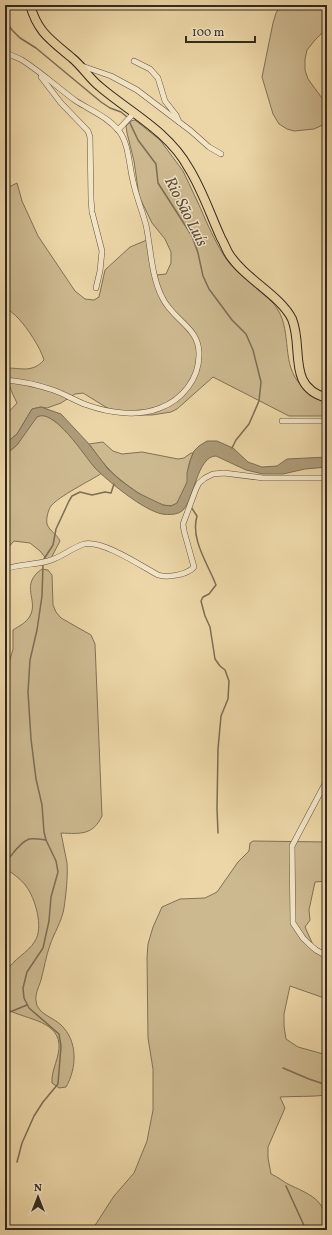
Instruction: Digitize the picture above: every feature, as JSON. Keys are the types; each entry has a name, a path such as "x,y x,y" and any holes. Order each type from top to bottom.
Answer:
{"main road":[{"path":"30,5 34,18 40,29 83,68 99,86 132,115 161,134 182,157 193,174 228,254 243,271 287,311 292,320 295,330 298,365 302,379 310,390 327,398"}],"street":[{"path":"5,52 22,60 67,94 112,124 124,138 134,185 146,227 151,259 162,298 174,315 195,334 198,341 199,353 198,367 195,377 186,389 172,402 160,409 147,412 137,413 112,411 94,407 53,390 5,380"},
{"path":"134,61 150,69 158,78 165,101 176,115 179,123"},
{"path":"83,68 110,76 137,90 191,131 209,147 221,154"},
{"path":"35,70 61,104 88,131 90,136 92,212 102,251 100,271 96,288"},
{"path":"118,130 132,115"},
{"path":"282,421 327,421"},
{"path":"5,569 22,564 47,562 85,544 92,544 100,545 112,550 158,575 164,577 174,576 190,571 194,567 183,524 196,489 199,483 205,478 213,474 224,473 263,478 327,478"},
{"path":"327,780 292,846 293,923 308,943 316,950 327,956"}],"shaded area":[{"path":"281,5 327,5 327,28 307,50 305,59 305,70 308,79 327,105 327,123 314,129 294,131 279,124 273,114 262,77 273,23 276,13"},
{"path":"135,120 160,140 183,171 214,238 230,264 268,297 278,310 285,329 289,359 295,377 306,390 327,400 327,416 289,416 213,377 177,409 171,412 152,415 126,415 109,409 83,393 75,394 61,403 47,408 41,407 32,409 17,434 5,444 5,416 17,403 10,386 7,368 27,369 35,367 44,360 37,344 26,328 5,306 5,189 17,183 22,201 38,236 75,291 85,299 94,300 99,297 105,270 130,247 147,240 154,271 157,275 166,274 171,263 171,252 165,239 152,223 139,196 134,161 126,126 131,121"},
{"path":"41,407 61,414 89,444 108,469 120,480 138,493 163,505 171,506 177,503 187,482 187,473 194,451 207,441 217,441 233,448 248,462 262,467 277,466 287,459 327,457 327,467 305,469 283,474 263,474 246,470 216,456 210,458 204,463 196,479 187,505 183,510 176,514 162,514 145,507 109,481 95,468 69,435 52,419 44,416 37,417 17,445 5,455 5,444 17,434 32,409"},
{"path":"40,415 48,417 56,422 73,439 102,473 61,498 51,506 48,512 47,524 60,541 49,562 40,551 30,543 14,541 5,551 5,455 17,445 34,419"},
{"path":"103,442 113,451 122,454 142,452 178,459 184,458 193,453 188,466 188,480 178,502 172,506 163,505 142,495 121,480 105,465 89,444"},
{"path":"42,569 48,570 52,575 53,605 56,612 61,618 91,635 95,644 102,816 95,827 86,832 61,833 67,863 67,886 64,908 62,918 49,949 36,998 39,1009 58,1022 67,1031 73,1047 74,1063 70,1080 66,1087 59,1088 52,1083 59,1049 57,1036 52,1029 45,1025 5,1008 6,972 12,963 35,941 39,928 35,905 29,891 22,881 5,868 5,665 9,663 13,649 13,630 30,616 32,604 30,587 35,575"},
{"path":"253,841 327,842 327,881 315,882 309,910 310,920 305,927 314,947 327,955 327,999 290,986 284,1014 284,1026 286,1039 298,1047 327,1055 327,1095 280,1097 285,1108 268,1147 268,1158 271,1174 306,1193 318,1201 322,1207 324,1221 321,1230 92,1230 114,1196 134,1173 147,1141 153,1110 153,1069 148,1038 147,957 148,944 153,927 162,907 180,899 205,898 217,892 238,862 249,851 250,843"}],"waterway":[{"name":"Rio São Luís","path":"5,20 20,38 36,48 101,102 110,108 121,112 127,117"},
{"name":"Rio São Luís","path":"129,121 138,140 156,164 158,183 192,236 198,253 203,276 209,289 232,320 246,334 253,350 261,382 259,401 249,424 236,440 232,448"},
{"path":"44,559 53,545 56,529 72,496 80,492 92,495 105,492 111,493 114,484"},
{"path":"191,507 197,516 195,525 198,542 216,585 209,594 203,597 201,601 210,627 215,659 225,670 229,681 228,699 221,716 218,749 218,833"},
{"path":"17,1162 22,1143 34,1116 58,1084 61,1046 59,1034 29,1008 24,998 23,988 27,972 43,948 49,921 51,897 58,872 56,861 46,840 44,832 42,805 36,779 31,739 28,692 30,660 37,630 42,596 43,565"},
{"path":"5,863 25,841 29,839 46,840"},
{"path":"5,1014 27,1005"},
{"path":"283,1068 327,1085"},
{"path":"286,1186 306,1230"}]}
